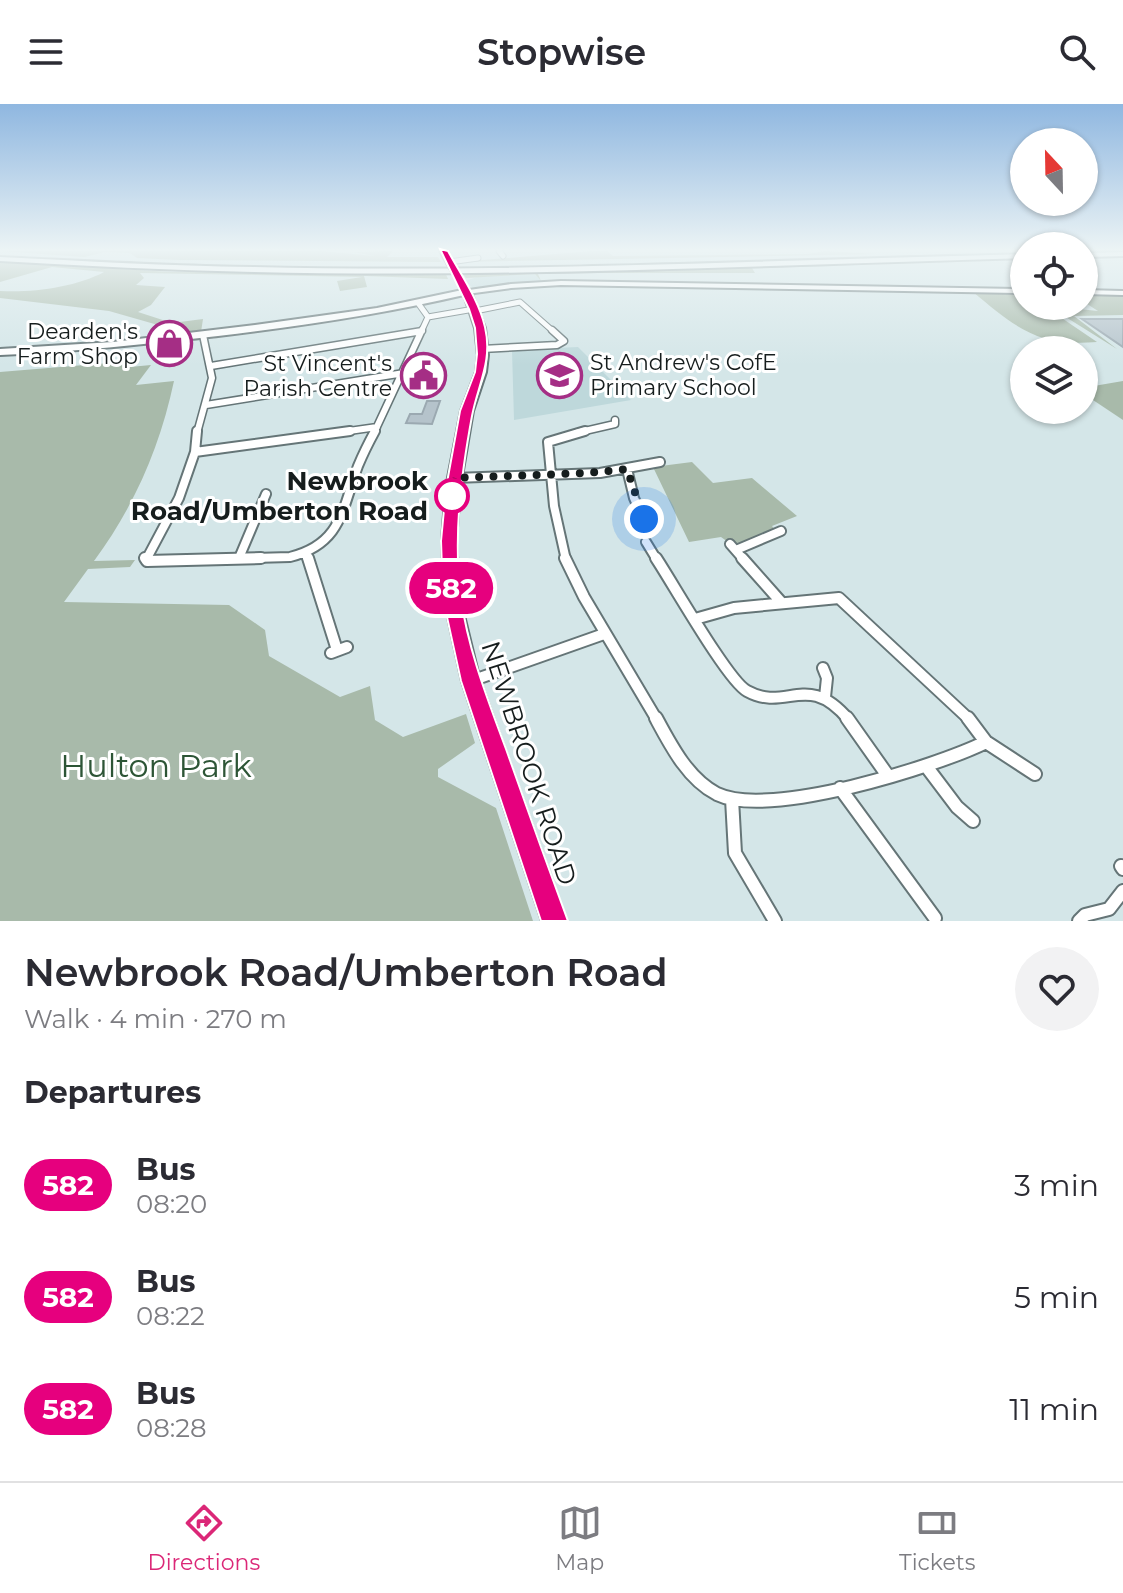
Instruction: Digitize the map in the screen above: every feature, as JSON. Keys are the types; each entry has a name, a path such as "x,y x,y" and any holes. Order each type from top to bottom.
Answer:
{"highway":[{"path":"0,352 75,349 203,335 418,303 467,292"},
{"name":"NEWBROOK ROAD","path":"467,292 482,349 481,372 467,411 454,478 449,568 452,599 471,681 554,921"}],"main road":[{"path":"465,289 467,292 494,289"},
{"path":"961,289 1010,291"},
{"path":"1098,292 1123,293"}],"street":[{"path":"428,317 520,302 564,341 557,345 482,349"},
{"path":"418,303 428,317"},
{"path":"203,335 212,378 197,431 195,452 179,498 145,558 147,561 290,557 306,553 324,542 337,529 354,475 428,317"},
{"path":"211,366 422,331"},
{"path":"206,405 404,373"},
{"path":"615,420 615,424 551,439 548,444 561,546 604,634 691,774 705,787 732,799 779,798 840,788 926,766 986,742"},
{"path":"195,452 377,427"},
{"path":"454,478 551,475 627,469 660,462"},
{"path":"627,469 646,520"},
{"path":"239,558 266,494"},
{"path":"781,531 733,547 781,602"},
{"path":"646,542 730,675 746,692 763,698 825,697 838,708 888,776"},
{"path":"306,553 338,650"},
{"path":"695,619 734,608 781,602 833,598 845,601 975,725 986,742 1035,774"},
{"path":"471,681 604,634"},
{"path":"823,668 827,678 825,697"},
{"path":"926,766 973,821"},
{"path":"840,788 935,918"},
{"path":"732,799 735,853 775,921"},
{"path":"1079,921 1085,915 1109,909 1123,891"}],"shaded area":[{"name":"St Andrew's CofE Primary School","path":"578,347 631,400 514,420 512,350"}],"green space":[{"path":"163,289 151,305 138,312 172,323 203,319 201,332 146,338 151,328 158,325 109,311 0,298 0,291"},
{"path":"972,291 1010,292 1010,320 1065,320 1088,336 1038,336 1015,325"},
{"path":"1098,294 1123,295 1123,315 1098,316"},
{"path":"1070,320 1079,320 1117,349"},
{"name":"Hulton Park","path":"133,361 130,367 151,365 136,385 174,381 144,476 94,561 135,560 130,567 88,569 64,602 229,605 265,630 269,656 340,697 370,686 375,720 403,737 466,714 475,743 438,769 438,777 496,808 533,921 0,921 0,372"},
{"path":"1123,381 1123,420 1098,403 1098,385"},
{"path":"692,462 713,483 752,478 797,516 772,526 775,530 740,543 721,537 689,542 653,467"}],"building":[{"path":"1123,319 1123,347 1083,320"},
{"path":"427,401 440,401 432,424 406,423 410,414 422,414"}],"bus line":[{"name":"582","path":"465,289 480,328 483,354 481,372 467,411 453,488 449,541 452,599 471,681 555,921"}],"place":[{"name":"Dearden's Farm Shop","path":"169,344"},
{"name":"St Andrew's CofE Primary School","path":"559,375"},
{"name":"St Vincent's Parish Centre","path":"423,376"},
{"name":"Newbrook Road/Umberton Road","path":"452,496"}],"route":[{"path":"452,496 454,478 627,469 634,498 644,519"}]}
